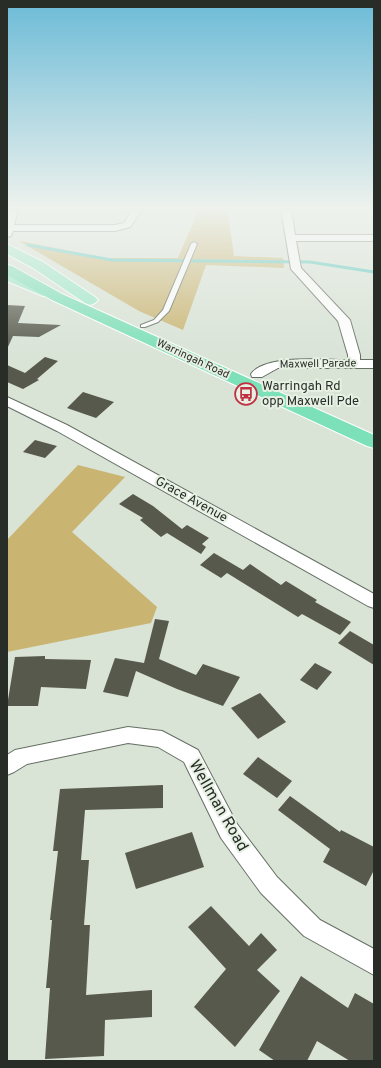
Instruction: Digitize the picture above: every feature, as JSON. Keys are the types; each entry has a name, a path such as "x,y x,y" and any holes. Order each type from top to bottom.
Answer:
{"highway":[{"name":"Warringah Road","path":"9,259 374,442"},
{"name":"Warringah Road","path":"7,269 57,297 250,379 374,426"}],"main road":[{"name":"Warringah Road","path":"27,259 90,300"},
{"name":"Warringah Road","path":"7,276 57,297"}],"street":[{"path":"294,259 296,268 344,320 354,355 354,364"},
{"name":"Maxwell Parade","path":"250,379 270,366 277,364 374,364"},
{"name":"Grace Avenue","path":"7,401 62,428 374,602"},
{"name":"Wellman Road","path":"7,766 22,756 128,735 162,739 191,756 229,831 269,885 312,928 374,963"}],"lane":[{"path":"143,326 156,321 166,311 188,259"}],"shaded area":[{"path":"50,259 283,259 284,268 206,265 183,330 139,311"},
{"path":"78,465 125,477 72,532 157,607 151,623 7,652 7,540"}],"building":[{"path":"7,305 25,306 18,323 61,325 39,337 13,336 7,349"},
{"path":"45,357 58,361 37,379 39,380 23,389 7,382 7,365 25,373"},
{"path":"83,392 114,402 96,418 67,408"},
{"path":"35,440 57,446 45,458 23,452"},
{"path":"133,494 153,506 182,529 187,525 209,538 202,544 206,547 201,554 167,533 161,537 140,520 143,518 119,504"},
{"path":"214,553 243,570 250,564 281,585 286,581 317,600 315,602 351,622 340,635 302,614 298,617 227,573 221,578 200,565"},
{"path":"155,619 169,621 159,659 196,675 203,664 240,677 223,706 177,689 136,671 128,697 103,692 115,658 144,663"},
{"path":"350,631 374,645 374,665 338,643"},
{"path":"45,656 45,659 91,660 86,689 41,687 38,706 7,706 15,657"},
{"path":"315,663 332,672 317,690 300,680"},
{"path":"260,693 286,722 258,739 231,708"},
{"path":"258,757 292,781 277,798 243,774"},
{"path":"163,785 163,808 85,810 81,860 89,860 84,925 90,925 86,995 152,990 152,1017 105,1020 104,1056 45,1059 50,988 46,988 52,920 50,920 58,851 53,851 60,789"},
{"path":"290,796 340,832 341,830 374,847 374,870 366,886 323,862 330,849 278,810"},
{"path":"192,832 204,867 136,889 125,853"},
{"path":"211,906 249,946 261,933 277,950 257,970 280,991 235,1047 194,1007 226,969 188,927"},
{"path":"301,976 348,1008 355,993 374,1004 374,1061 350,1061 317,1041 307,1061 275,1061 259,1050"}],"waterway":[{"path":"106,259 310,262 374,272"}],"place":[{"name":"Warringah Rd opp Maxwell Pde","path":"246,394"}]}
